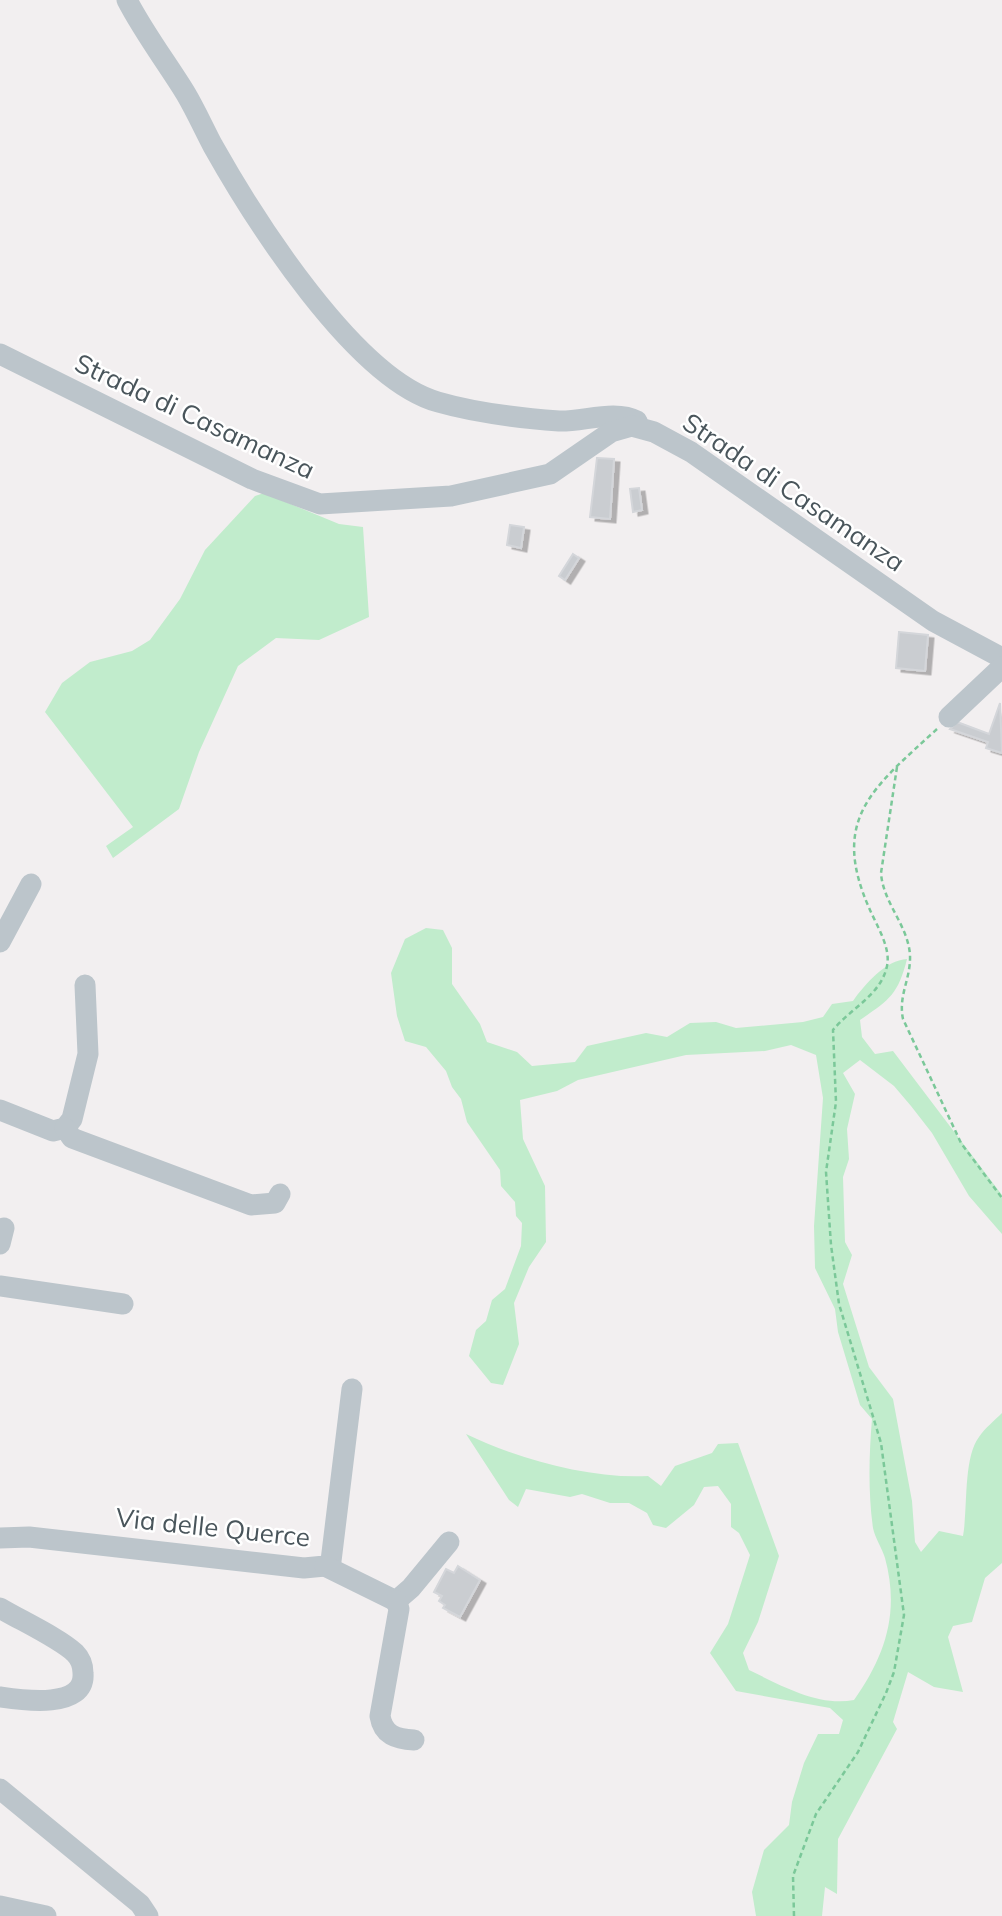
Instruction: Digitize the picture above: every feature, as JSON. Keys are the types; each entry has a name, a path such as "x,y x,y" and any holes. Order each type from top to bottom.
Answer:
{"street":[{"path":"127,0 187,96 254,214 354,343 395,380 435,402 488,413 561,421 612,417 634,419 654,432"},
{"name":"Strada di Casamanza","path":"0,354 252,478 320,504 451,496 551,474 611,432 632,426 654,432 691,452 933,621 1002,657"},
{"path":"949,718 1002,667"},
{"path":"0,942 31,884"},
{"path":"0,1110 53,1131 65,1128 72,1119 88,1054 85,985"},
{"path":"65,1128 72,1138 251,1205 275,1203 280,1194"},
{"path":"0,1286 123,1304"},
{"name":"Via delle Querce","path":"0,1538 29,1537 303,1567 325,1566 331,1561 352,1389"},
{"path":"396,1601 411,1588 449,1542"},
{"path":"325,1566 396,1601 399,1609 380,1716 382,1728 390,1735 414,1740"},
{"path":"0,1608 75,1654 83,1666 84,1679 74,1692 58,1699 42,1702 0,1697"},
{"path":"0,1789 140,1903 148,1916"},
{"path":"0,1906 46,1916"}],"path":[{"path":"794,1916 793,1876 816,1814 858,1752 886,1693 894,1672 904,1615 881,1443 839,1304 826,1172 836,1102 833,1030 849,1011 871,997 888,964 886,946 858,883 852,851 858,818 880,784 949,718"},
{"path":"897,766 881,873 882,889 902,928 910,953 907,985 900,1003 903,1018 961,1143 1002,1198"}],"green space":[{"path":"264,493 339,524 363,527 369,617 319,640 276,638 238,666 199,752 179,809 113,858 106,846 133,827 45,712 62,683 90,662 132,651 150,640 180,599 205,550 255,496"},
{"path":"426,928 443,930 452,948 452,984 480,1024 487,1042 517,1052 532,1066 575,1062 587,1046 646,1033 667,1037 690,1023 716,1022 736,1028 803,1022 823,1017 832,1004 853,1001 884,968 907,959 900,981 891,996 860,1020 862,1037 875,1054 893,1051 1002,1195 1002,1234 969,1196 932,1133 894,1086 860,1060 843,1073 855,1094 847,1129 849,1159 843,1177 845,1242 852,1255 843,1284 869,1367 893,1399 912,1501 915,1542 921,1552 939,1531 963,1536 970,1458 979,1437 1002,1413 1002,1563 985,1578 972,1622 953,1626 948,1637 963,1692 934,1687 908,1672 893,1722 897,1729 838,1839 837,1894 825,1887 822,1916 756,1916 752,1892 764,1850 789,1825 792,1802 804,1763 818,1734 839,1734 843,1720 830,1708 736,1691 710,1653 728,1624 750,1555 739,1533 731,1527 731,1504 718,1486 704,1487 694,1505 666,1528 653,1525 647,1513 629,1503 610,1503 582,1494 570,1497 526,1489 518,1507 509,1500 466,1434 508,1452 555,1466 602,1474 648,1476 661,1486 675,1466 712,1453 718,1444 738,1443 779,1556 758,1622 743,1653 749,1670 814,1698 854,1700 881,1650 887,1633 891,1597 885,1558 874,1532 871,1515 872,1419 860,1405 838,1332 835,1309 815,1268 814,1226 823,1098 816,1055 791,1045 765,1051 686,1055 578,1080 557,1091 520,1100 523,1139 545,1186 546,1242 529,1267 514,1303 519,1344 503,1385 491,1383 469,1356 476,1330 486,1321 492,1300 505,1289 521,1246 522,1223 516,1216 515,1202 501,1186 500,1170 467,1122 461,1099 452,1087 446,1071 426,1047 405,1041 397,1016 391,973 405,939"}],"building":[{"path":"597,458 614,459 610,519 590,517"},
{"path":"639,488 642,510 633,512 630,489"},
{"path":"510,525 524,527 521,548 507,545"},
{"path":"573,554 579,558 565,580 559,576"},
{"path":"899,632 928,635 925,671 896,668"},
{"path":"1000,703 1002,753 986,748 988,742 950,729 957,722 989,734"},
{"path":"458,1566 480,1580 460,1617 443,1608 445,1605 439,1601 442,1596 434,1592 446,1569 454,1573"}]}
